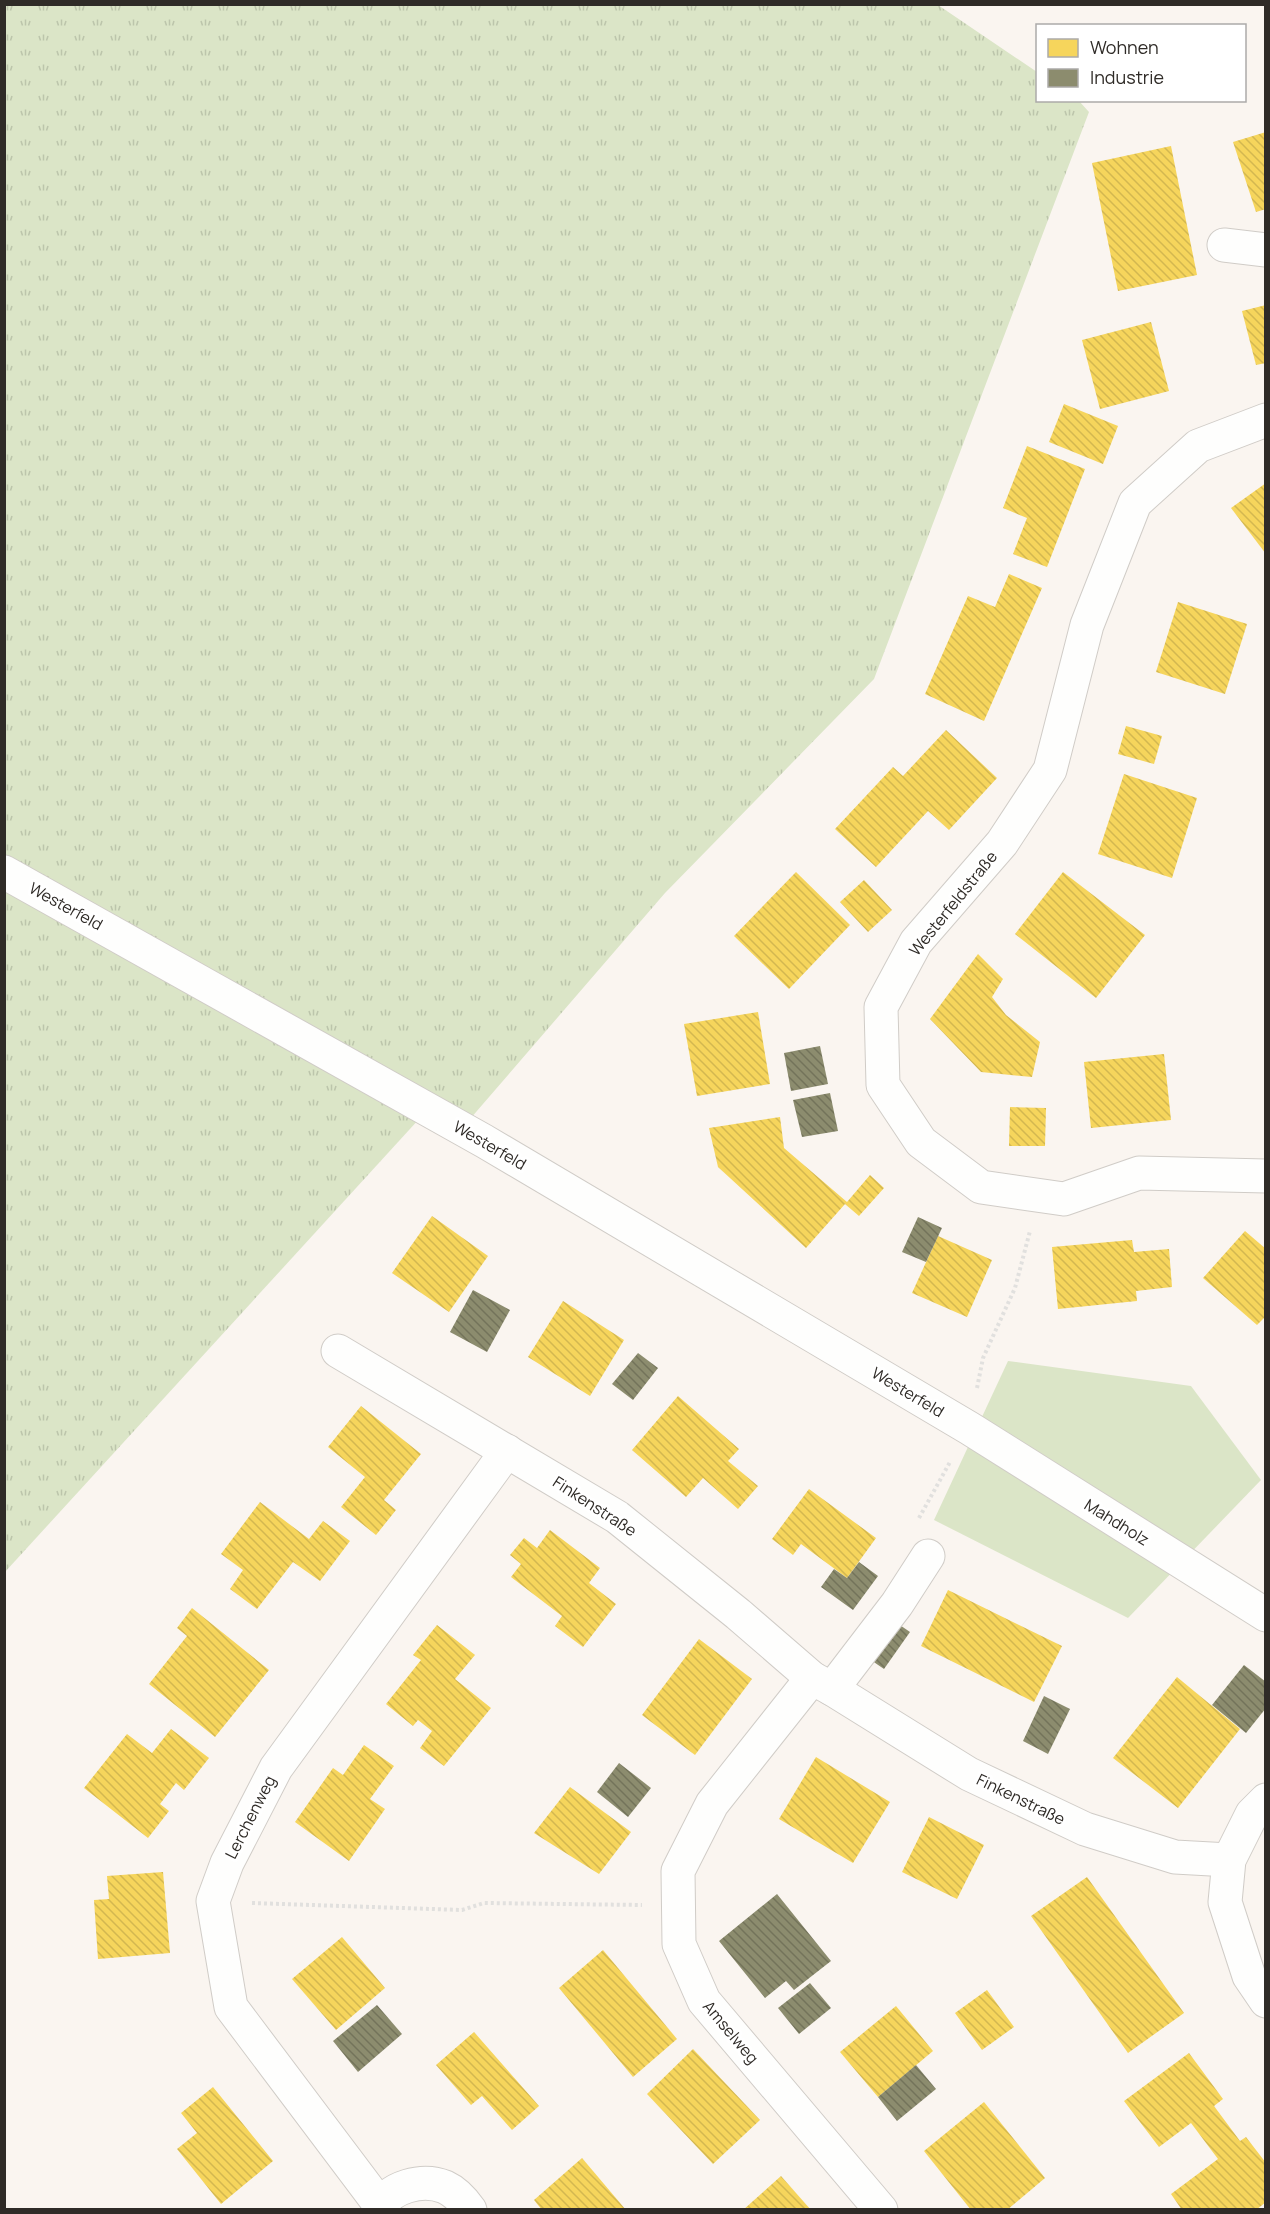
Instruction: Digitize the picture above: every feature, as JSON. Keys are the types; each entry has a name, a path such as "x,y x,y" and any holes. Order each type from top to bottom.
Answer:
{"street":[{"path":"1224,245 1266,250"},
{"name":"Westerfeldstraße","path":"1266,420 1198,446 1135,503 1086,624 1050,770 1002,843 916,942 881,1006 883,1085 921,1142 981,1186 1064,1199 1139,1173 1266,1176"},
{"name":"Westerfeld","path":"4,872 484,1141 969,1428"},
{"name":"Finkenstraße","path":"338,1351 617,1517 822,1683 969,1774 1085,1829 1175,1857 1229,1860"},
{"name":"Mahdholz","path":"969,1428 1266,1616"},
{"name":"Lerchenweg","path":"470,2210 461,2197 446,2187 428,2183 410,2185 394,2192 379,2207 231,2007 213,1901 227,1863 276,1768 507,1451"},
{"path":"822,1683 897,1604 928,1556"},
{"name":"Amselweg","path":"822,1683 712,1804 678,1871 679,1944 704,2001 881,2210"},
{"path":"1266,1800 1252,1814 1229,1860 1225,1902 1249,1976 1266,2001"}],"path":[{"path":"928,1556 917,1521 969,1428 983,1358 1015,1288 1038,1195"},
{"path":"213,1901 462,1910 484,1903 679,1905"}],"green space":[{"path":"5,5 938,5 1036,71 1036,102 1080,102 1089,112 874,679 665,893 470,1119 5,859"},
{"path":"5,887 420,1118 5,1572"},
{"path":"1008,1361 1191,1386 1261,1480 1128,1618 934,1520"}],"building: Wohnen":[{"path":"1266,132 1266,209 1256,212 1233,142"},
{"path":"1171,146 1197,275 1118,291 1092,163"},
{"path":"1266,305 1266,363 1256,365 1242,311"},
{"path":"1151,322 1169,391 1100,409 1082,340"},
{"path":"1064,404 1118,426 1103,464 1049,442"},
{"path":"1027,446 1085,469 1047,567 1013,554 1027,518 1003,508"},
{"path":"1266,483 1266,554 1231,508"},
{"path":"1009,574 1042,588 984,721 925,694 968,596 995,607"},
{"path":"1178,602 1247,624 1225,694 1156,672"},
{"path":"1126,726 1162,736 1154,764 1118,754"},
{"path":"946,730 997,778 949,830 928,811 876,867 835,829 893,767 903,776"},
{"path":"1124,774 1197,798 1172,878 1098,854"},
{"path":"796,872 850,925 789,989 734,936"},
{"path":"1063,872 1145,935 1096,998 1015,934"},
{"path":"864,880 892,910 868,932 840,902"},
{"path":"978,954 1003,979 992,997 1006,1015 1040,1042 1032,1077 981,1072 930,1019"},
{"path":"758,1012 770,1084 697,1096 684,1024"},
{"path":"1164,1054 1171,1120 1091,1128 1084,1062"},
{"path":"1010,1107 1046,1108 1045,1146 1009,1146"},
{"path":"780,1117 784,1148 847,1202 870,1175 884,1188 859,1216 845,1204 806,1248 718,1167 709,1128"},
{"path":"432,1216 488,1256 449,1312 392,1273"},
{"path":"1245,1231 1266,1249 1266,1316 1257,1325 1203,1278"},
{"path":"938,1236 992,1260 967,1317 912,1293"},
{"path":"1132,1240 1134,1252 1169,1249 1172,1287 1136,1291 1137,1301 1058,1309 1052,1247"},
{"path":"563,1301 624,1340 590,1396 528,1357"},
{"path":"678,1396 739,1449 728,1461 758,1486 738,1509 703,1478 686,1497 632,1450"},
{"path":"361,1406 421,1454 384,1500 396,1510 376,1535 341,1507 365,1477 328,1447"},
{"path":"809,1489 876,1538 847,1578 801,1544 793,1555 772,1539"},
{"path":"260,1502 309,1539 323,1521 350,1541 320,1581 293,1562 257,1609 230,1589 243,1570 221,1554"},
{"path":"550,1530 600,1568 589,1583 616,1604 583,1647 555,1626 562,1616 511,1577 521,1564 510,1555 524,1538 537,1548"},
{"path":"948,1590 1062,1646 1034,1702 921,1646"},
{"path":"192,1608 269,1670 215,1737 149,1684 187,1636 177,1628"},
{"path":"437,1625 475,1655 455,1679 491,1708 444,1766 420,1748 432,1731 418,1720 413,1726 386,1704 421,1660 413,1655"},
{"path":"699,1639 752,1679 695,1755 642,1715"},
{"path":"1177,1677 1240,1729 1178,1808 1113,1758"},
{"path":"171,1729 209,1758 184,1790 176,1783 160,1804 169,1811 148,1838 84,1788 127,1734 152,1753"},
{"path":"364,1745 394,1766 370,1799 385,1809 349,1861 295,1822 333,1768 343,1775"},
{"path":"816,1757 890,1802 853,1863 779,1819"},
{"path":"570,1787 631,1832 599,1874 534,1833"},
{"path":"929,1817 984,1845 957,1899 902,1872"},
{"path":"163,1872 170,1953 98,1959 94,1900 109,1899 107,1876"},
{"path":"1087,1877 1184,2013 1128,2053 1031,1916"},
{"path":"342,1937 385,1988 336,2030 292,1979"},
{"path":"603,1950 677,2039 633,2077 559,1988"},
{"path":"987,1990 1014,2027 982,2050 955,2013"},
{"path":"896,2006 933,2051 878,2097 840,2052"},
{"path":"474,2032 539,2106 512,2130 482,2096 471,2105 436,2065"},
{"path":"693,2049 760,2120 713,2164 647,2094"},
{"path":"1189,2053 1223,2099 1214,2106 1240,2141 1246,2137 1266,2163 1266,2202 1256,2210 1182,2210 1171,2194 1218,2159 1191,2123 1159,2147 1124,2101"},
{"path":"213,2087 273,2161 221,2204 177,2149 197,2133 181,2113"},
{"path":"984,2102 1045,2178 1007,2210 971,2210 924,2151"},
{"path":"582,2158 626,2210 542,2210 534,2200"},
{"path":"781,2176 811,2210 743,2210"}],"building: Industrie":[{"path":"820,1046 828,1084 791,1091 784,1053"},
{"path":"830,1093 838,1131 802,1137 793,1100"},
{"path":"918,1217 942,1228 926,1262 902,1252"},
{"path":"473,1290 510,1310 487,1352 450,1332"},
{"path":"638,1353 658,1368 633,1400 612,1384"},
{"path":"859,1562 878,1576 853,1610 821,1587 834,1569 847,1578"},
{"path":"891,1619 910,1632 884,1669 865,1656"},
{"path":"1244,1665 1266,1682 1266,1708 1246,1733 1212,1705"},
{"path":"1044,1696 1070,1709 1048,1754 1023,1741"},
{"path":"619,1763 651,1788 628,1817 597,1792"},
{"path":"777,1894 831,1961 794,1990 786,1981 765,1998 719,1941"},
{"path":"810,1983 831,2008 799,2034 778,2008"},
{"path":"377,2005 402,2034 358,2072 333,2041"},
{"path":"916,2065 936,2089 897,2121 878,2097"}]}
